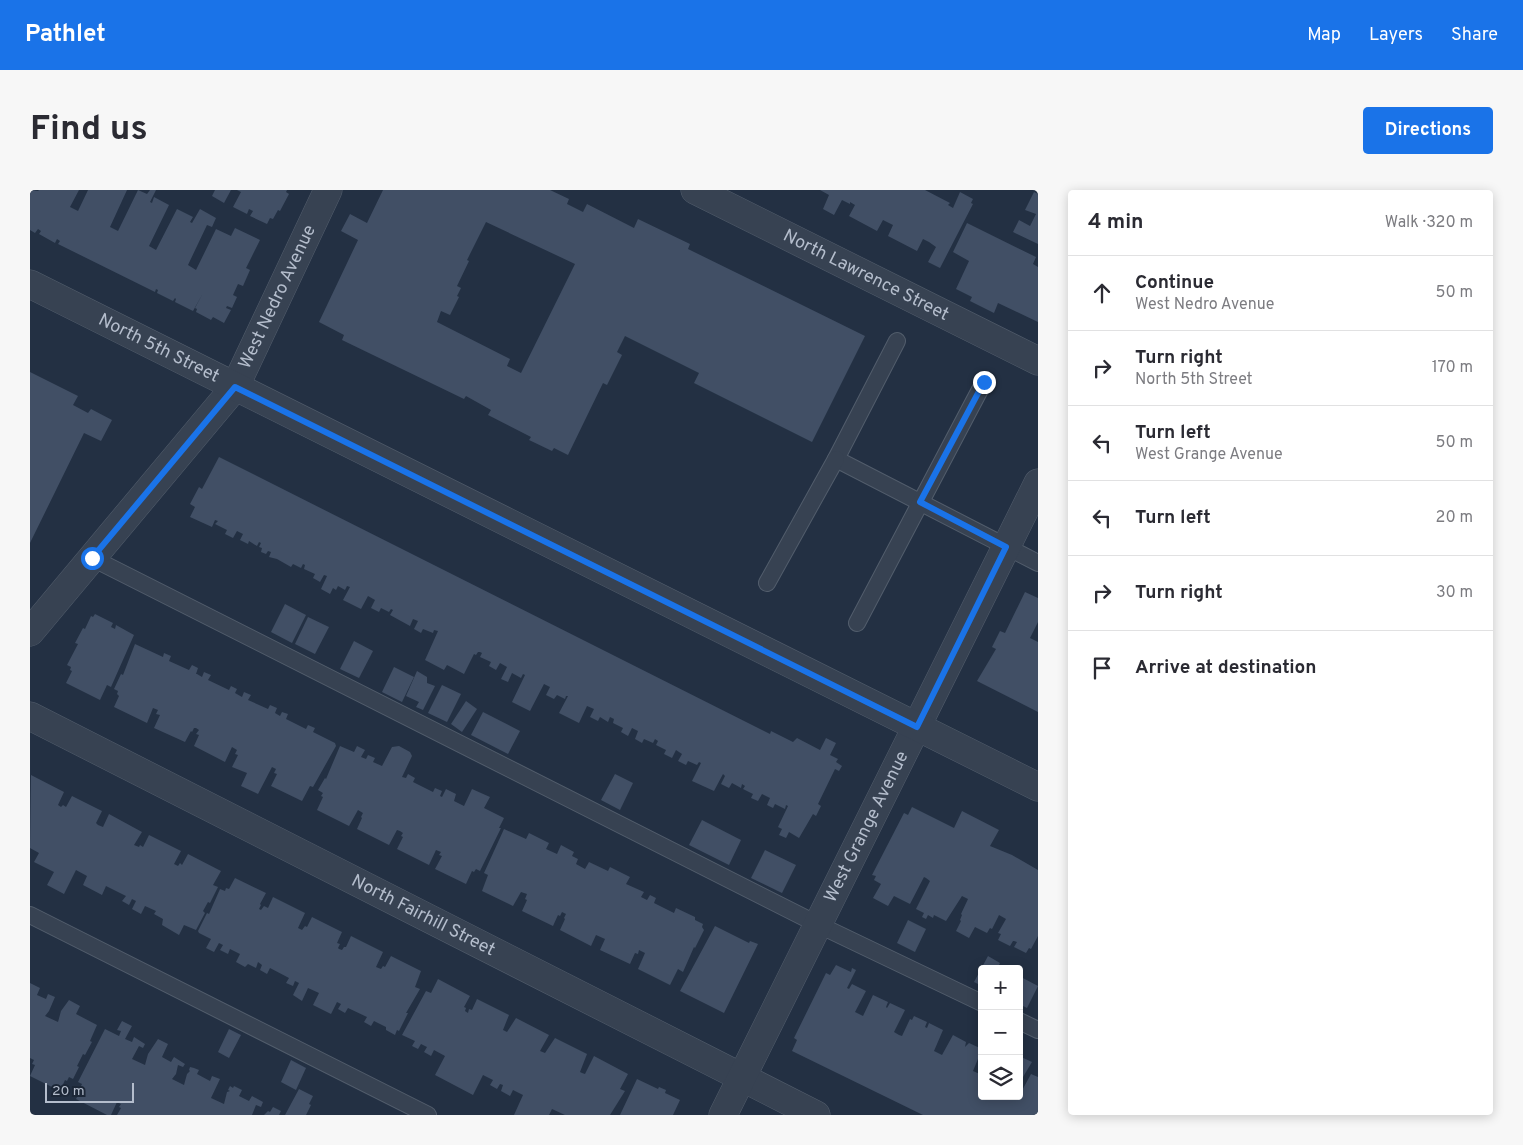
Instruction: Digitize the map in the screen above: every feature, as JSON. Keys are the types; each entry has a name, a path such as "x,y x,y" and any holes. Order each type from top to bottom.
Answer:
{"street":[{"name":"West Nedro Avenue","path":"30,632 235,387 328,190"},
{"name":"North Lawrence Street","path":"695,190 1038,361"},
{"name":"North 5th Street","path":"30,284 1038,788"},
{"name":"West Grange Avenue","path":"723,1115 1038,483"},
{"name":"North Fairhill Street","path":"30,716 816,1115"}],"lane":[{"path":"767,583 836,459 897,341"},
{"path":"857,623 984,382"},
{"path":"836,459 1038,563"},
{"path":"92,558 819,925 978,1001"},
{"path":"30,915 428,1115"},
{"path":"1023,1023 1038,1030"}],"building":[{"path":"30,190 79,190 70,207 78,211 88,190 127,190 110,227 118,231 138,190 147,194 150,190 156,190 150,202 152,203 154,197 169,205 149,246 156,250 177,209 193,217 190,222 192,223 200,209 216,218 212,227 207,225 188,265 196,270 216,229 231,236 235,228 260,240 246,268 250,270 243,286 238,284 233,295 237,297 232,308 227,306 226,308 231,310 224,323 213,317 211,320 196,312 197,309 195,308 203,293 193,311 175,302 175,298 173,301 157,293 158,290 156,289 155,292 58,244 60,241 57,239 55,243 39,234 41,231 38,229 35,233 30,230"},
{"path":"215,190 231,190 224,203 212,196"},
{"path":"237,190 287,190 286,192 289,194 280,211 278,210 273,219 270,218 267,224 250,216 253,211 249,209 247,214 233,207 241,192"},
{"path":"383,190 550,190 569,199 567,204 583,212 587,204 634,228 638,219 690,244 688,249 865,336 812,442 694,383 699,373 625,336 617,352 622,355 607,385 603,383 568,455 554,448 552,451 529,440 531,437 488,415 491,410 466,396 464,399 342,340 344,335 319,322 358,240 341,231 350,214 367,223","holes":["486,222 575,264 521,373 507,366 510,359 437,322 441,311 450,315 459,297 457,296 461,288 457,286 469,261 467,260"]},
{"path":"820,190 925,190 950,203 948,205 953,208 960,192 973,199 971,203 973,204 940,268 928,262 936,247 929,242 923,239 917,251 888,236 893,225 883,220 877,231 849,216 855,205 850,202 850,204 842,200 834,215 823,209 829,195"},
{"path":"1034,192 1038,194 1038,244 1013,232 1019,220 1030,226 1036,214 1025,210"},
{"path":"967,223 1036,257 1033,264 1038,267 1038,322 998,303 994,313 970,301 972,297 956,289 969,261 953,252"},
{"path":"30,372 78,396 73,405 88,413 91,409 112,420 101,441 84,433 30,543"},
{"path":"219,457 770,734 771,731 793,742 797,738 820,750 826,738 836,743 830,755 838,759 836,762 842,766 839,771 835,769 818,804 821,806 816,816 813,814 799,838 789,832 786,838 779,835 782,829 778,827 788,806 786,805 785,809 775,804 773,808 767,805 770,798 762,794 758,801 751,798 753,794 743,789 745,786 742,784 741,788 732,783 729,788 721,784 725,776 723,774 714,791 692,781 701,763 699,762 697,765 688,761 686,765 678,761 682,754 676,750 672,758 664,754 666,750 656,745 658,741 655,739 653,743 644,739 642,743 635,739 638,731 632,728 628,736 621,732 623,728 613,723 614,719 610,717 608,722 600,717 598,721 590,717 594,709 587,706 579,723 559,713 568,696 565,699 557,695 554,699 546,695 550,687 544,684 530,711 512,702 525,675 523,674 521,678 512,673 508,682 501,679 507,667 500,663 496,670 489,666 491,662 480,657 482,653 480,652 476,655 474,654 464,674 447,665 444,670 425,660 438,631 434,630 433,633 423,629 421,633 414,629 418,621 413,619 410,626 390,615 393,610 391,609 389,612 381,608 379,612 371,608 375,600 368,596 361,609 343,600 350,587 347,586 345,590 338,586 336,590 333,588 330,594 321,589 327,576 324,575 320,582 313,578 315,574 304,569 305,565 303,564 301,568 293,564 291,567 269,557 271,552 268,551 266,554 261,552 262,548 259,547 261,543 259,542 257,546 249,541 248,544 240,540 243,534 237,531 233,538 225,534 227,530 215,524 218,521 215,520 212,527 190,517 195,507 190,504 199,487 202,489"},
{"path":"1025,592 1038,598 1038,622 1030,638 1038,642 1038,712 977,681 996,649 992,647 1000,631 1005,633"},
{"path":"285,604 306,615 292,643 271,632"},
{"path":"95,614 113,623 111,627 115,629 116,625 134,635 111,687 107,685 100,700 66,683 72,671 70,670 71,667 67,665 78,644 75,643 91,616 93,617"},
{"path":"308,617 329,627 315,654 295,644"},
{"path":"354,641 373,651 359,678 340,669"},
{"path":"135,644 163,657 164,653 171,656 169,661 189,670 192,665 198,668 196,674 202,677 204,672 211,675 208,680 229,690 231,686 237,689 235,693 242,697 244,692 251,695 248,700 268,709 270,705 277,708 275,713 280,716 282,712 288,714 286,719 306,729 308,725 315,728 313,732 335,743 336,746 313,787 310,786 302,801 271,786 277,774 274,773 276,769 272,767 258,794 241,786 247,773 232,767 238,755 235,754 237,750 232,747 225,762 194,746 199,735 196,734 199,730 196,728 191,731 185,742 154,728 160,715 156,714 158,710 153,708 147,723 114,707 119,696 117,694 118,691 114,689 121,674 123,675"},
{"path":"394,667 414,677 402,702 382,692"},
{"path":"417,671 427,677 427,683 435,686 423,710 416,707 419,702 406,696"},
{"path":"442,685 461,694 447,722 428,713"},
{"path":"466,701 477,709 462,732 451,724"},
{"path":"483,712 520,731 508,754 471,735"},
{"path":"340,746 354,752 357,746 365,750 361,757 366,759 368,755 375,758 373,762 382,766 392,747 399,746 410,752 412,756 402,777 406,778 408,774 415,778 413,782 433,792 435,788 442,791 440,796 442,797 446,789 456,794 454,801 464,806 472,789 490,797 484,808 504,818 480,871 476,869 474,872 472,871 466,884 435,869 442,856 439,855 441,852 436,850 429,865 397,849 403,837 401,836 403,833 400,831 397,830 389,845 357,829 363,813 358,810 349,826 317,810 323,797 321,796 323,793 318,790 326,779"},
{"path":"615,774 633,783 620,810 601,800"},
{"path":"31,775 64,792 58,805 61,807 63,805 66,807 72,796 102,811 96,823 98,825 103,827 109,814 142,832 134,845 143,847 149,835 181,851 174,864 178,866 180,863 182,865 188,854 221,871 213,885 218,887 210,903 208,902 203,911 205,913 196,930 184,925 179,935 162,925 163,919 154,914 156,911 145,906 141,914 132,909 136,901 132,899 129,905 122,901 126,896 106,886 102,895 83,885 87,876 76,870 64,894 47,885 54,872 34,862 39,853 30,848"},
{"path":"912,807 954,828 962,811 999,830 990,846 1012,855 1038,870 1038,936 1031,949 1029,948 1026,953 1014,947 1017,942 1013,941 1010,946 998,940 1001,934 998,933 1006,919 999,915 992,929 990,928 987,933 975,927 969,938 956,931 968,899 962,896 946,921 934,915 933,918 928,915 926,919 922,917 924,913 916,909 930,881 924,877 910,904 894,896 888,906 873,898 881,884 874,880 876,876 872,875 904,813 908,815"},
{"path":"702,820 741,840 729,865 689,845"},
{"path":"504,829 526,839 529,833 549,843 546,849 557,854 561,845 574,852 572,856 578,859 576,864 585,869 589,862 608,871 610,867 630,877 626,884 644,892 641,897 647,900 650,895 656,898 654,903 674,913 676,908 695,917 695,920 703,924 704,930 683,972 678,969 670,985 638,969 645,953 639,950 638,954 635,953 630,964 600,950 605,939 596,935 591,946 560,930 566,914 562,912 560,916 558,915 553,926 522,911 527,900 525,899 527,894 521,892 513,906 482,891 488,875 484,873"},
{"path":"765,850 796,865 782,893 751,878"},
{"path":"235,878 266,893 259,909 261,910 264,906 268,908 273,897 305,913 298,928 302,930 305,926 307,927 312,917 342,932 337,943 340,944 339,949 342,950 346,947 351,936 383,952 376,967 381,969 383,966 385,967 391,956 421,971 415,987 420,989 406,1013 408,1013 399,1031 397,1030 395,1035 386,1030 386,1027 374,1021 371,1026 364,1022 367,1017 348,1008 345,1013 338,1009 341,1004 337,1002 331,1014 313,1005 319,993 308,988 302,1001 293,995 299,983 295,981 293,986 286,983 289,978 270,968 267,974 260,970 262,965 258,962 256,968 248,964 245,967 236,962 240,954 230,949 228,954 220,950 223,945 219,943 214,952 206,948 211,939 198,931 207,913 209,914 220,889 225,891 226,888 229,889"},
{"path":"908,920 926,929 915,952 897,943"},
{"path":"715,926 749,943 750,941 758,944 724,1013 680,991"},
{"path":"988,956 1000,963 999,965 983,965"},
{"path":"836,965 851,972 852,968 856,970 847,988 849,989 852,984 866,991 855,1012 863,1016 873,995 888,1002 887,1008 890,1003 905,1010 894,1032 899,1035 902,1036 910,1019 912,1020 914,1016 927,1022 925,1027 927,1028 929,1023 943,1030 934,1051 942,1055 953,1035 966,1042 965,1047 969,1043 978,1047 978,1059 973,1071 978,1073 978,1100 1023,1100 1023,1089 1031,1074 1038,1077 1038,1115 923,1115 792,1051 797,1040 794,1038 826,973 830,975"},
{"path":"978,975 978,984 974,982"},
{"path":"1023,978 1038,986 1027,1008 1023,1006"},
{"path":"438,979 470,996 464,1007 468,1013 469,1009 472,1010 477,999 509,1015 503,1030 507,1032 516,1018 549,1035 540,1051 545,1053 555,1038 587,1054 580,1072 585,1074 594,1056 628,1074 620,1089 625,1091 610,1115 565,1115 552,1109 549,1115 514,1115 523,1095 513,1090 510,1096 501,1091 503,1085 500,1084 497,1089 490,1085 493,1080 483,1075 473,1095 435,1075 445,1056 434,1050 431,1056 424,1052 427,1047 421,1044 418,1049 412,1046 415,1041 402,1035 426,991 431,993"},
{"path":"30,983 40,988 37,995 46,999 48,994 55,997 45,1016 58,1022 61,1011 69,1000 80,1006 76,1014 97,1025 90,1041 92,1042 85,1055 83,1054 73,1079 69,1077 67,1081 65,1080 60,1091 30,1076 35,1065 32,1064 34,1060 30,1058"},
{"path":"122,1021 132,1026 125,1039 132,1042 134,1037 145,1044 143,1048 139,1046 132,1059 145,1065 148,1054 158,1039 168,1044 162,1057 171,1062 174,1057 185,1064 183,1067 178,1065 176,1074 172,1079 184,1085 190,1067 194,1068 199,1070 197,1074 210,1081 212,1076 220,1079 211,1098 224,1104 227,1092 230,1091 228,1090 230,1086 233,1088 234,1086 242,1090 239,1096 249,1101 252,1096 263,1102 261,1107 256,1105 252,1115 117,1115 121,1104 117,1102 111,1115 107,1115 76,1099 82,1088 80,1088 82,1084 78,1082 105,1029 119,1036 121,1031 117,1030"},
{"path":"229,1029 241,1035 229,1058 218,1052"},
{"path":"1023,1058 1032,1062 1023,1077"},
{"path":"291,1060 306,1068 296,1090 281,1082"},
{"path":"637,1079 658,1089 659,1087 666,1090 665,1093 680,1100 673,1115 620,1115"},
{"path":"299,1089 313,1096 306,1115 285,1115"},
{"path":"273,1107 281,1111 279,1115 264,1115 268,1111 270,1112"}],"route":[{"path":"92,558 235,387 917,727 1006,547 920,502 984,382"}]}
